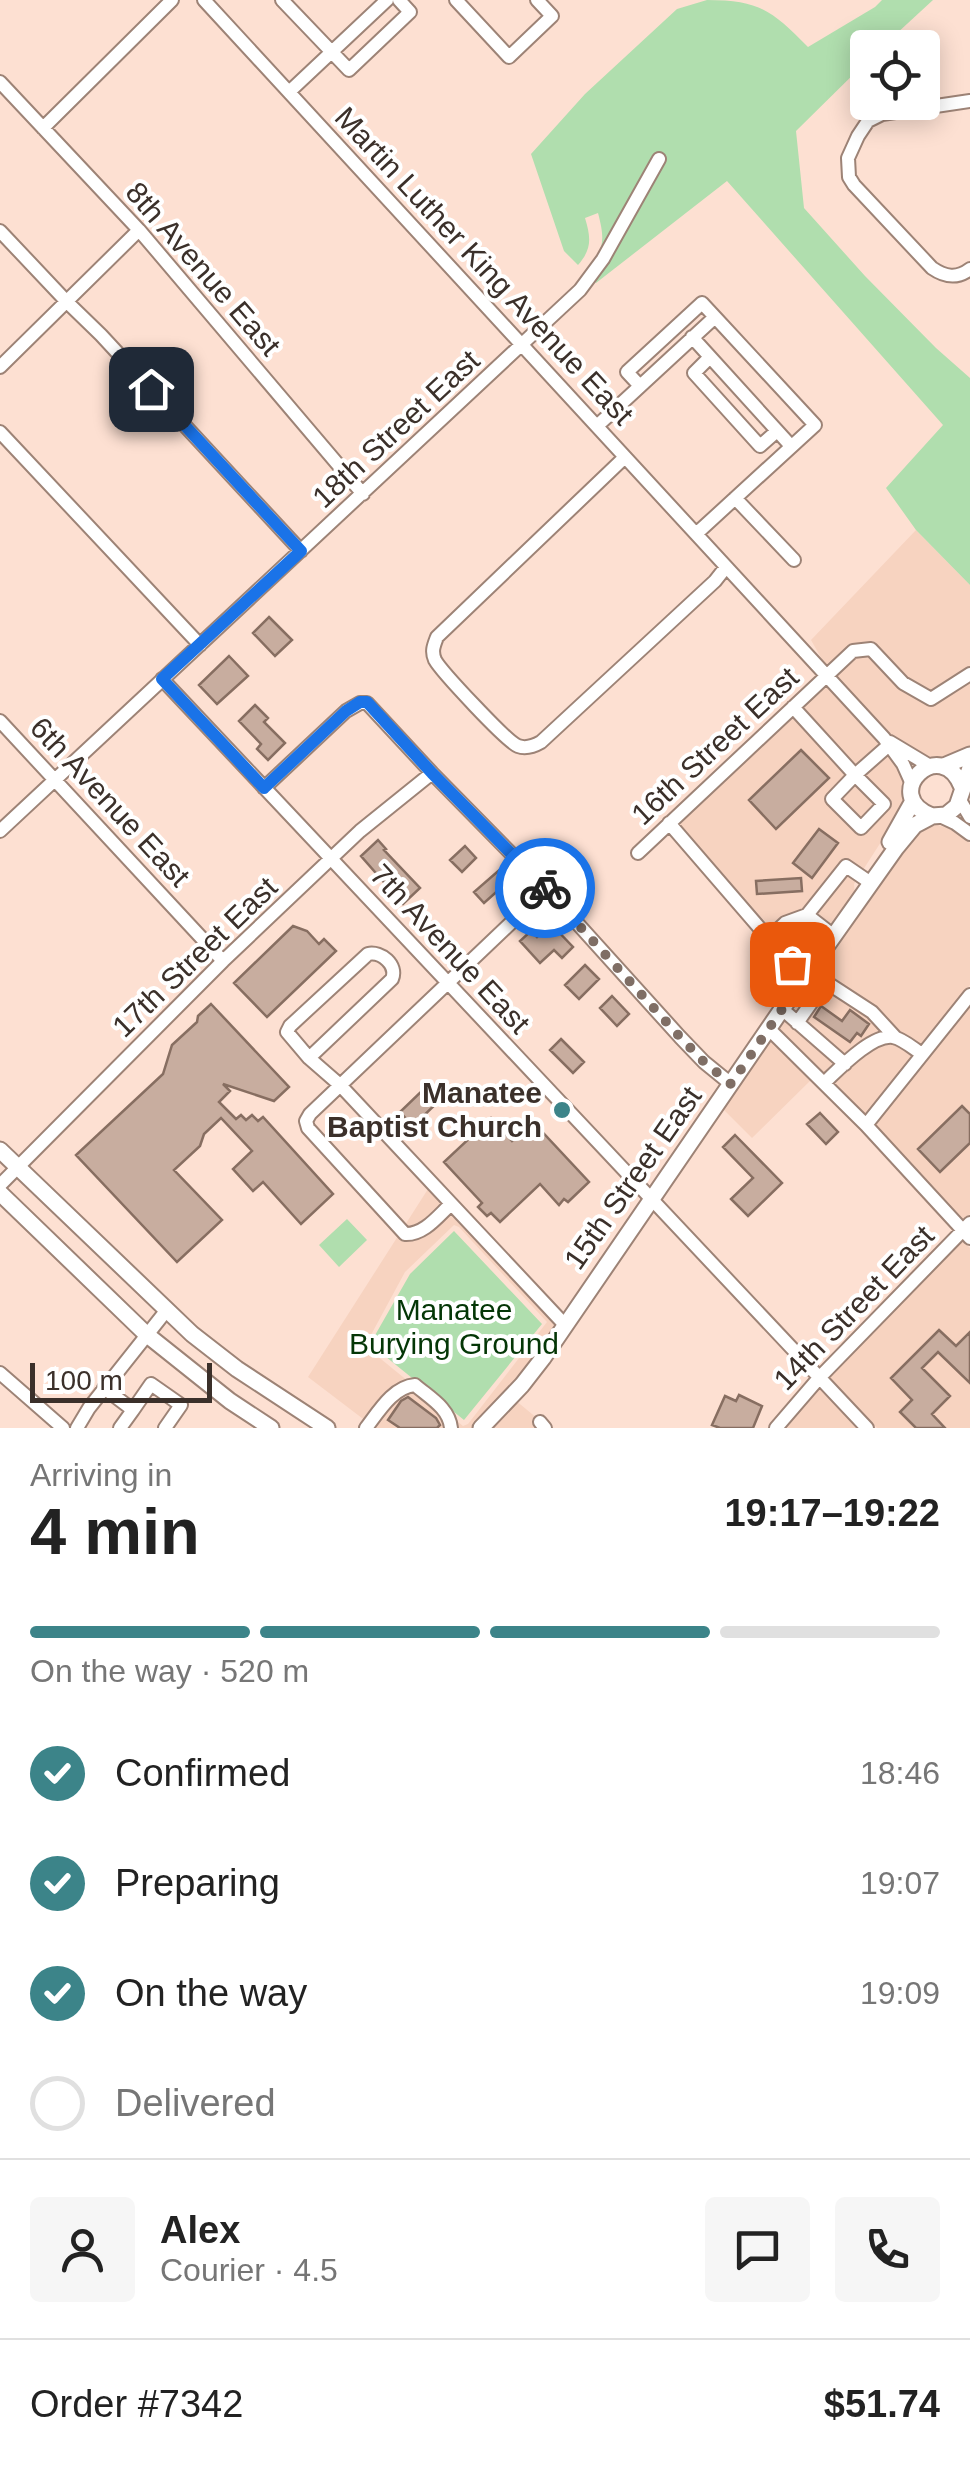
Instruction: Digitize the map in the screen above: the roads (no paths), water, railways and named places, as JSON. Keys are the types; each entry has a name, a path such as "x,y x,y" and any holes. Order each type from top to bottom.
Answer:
{"main road":[{"path":"936,816 920,811 913,802 912,784 918,774 970,754"},
{"path":"937,766 956,775 961,794"},
{"path":"862,897 915,824 952,811 970,768"},
{"name":"15th Street East","path":"481,1428 530,1375 862,897 860,887 913,802"},
{"path":"0,1150 166,1310 226,1361 327,1428"},
{"path":"0,1193 146,1334 230,1401 271,1428"}],"street":[{"path":"43,128 172,0"},
{"name":"Martin Luther King Avenue East","path":"204,0 886,742"},
{"path":"282,0 350,70 410,12 399,0"},
{"path":"456,0 509,58 552,16 537,0"},
{"path":"289,92 379,3"},
{"name":"8th Avenue East","path":"0,82 140,230 363,494"},
{"path":"970,101 878,115 864,126 847,168 854,185 932,268 940,274 956,276 970,269"},
{"name":"18th Street East","path":"0,831 580,290 603,259 660,159"},
{"path":"0,230 301,551"},
{"path":"0,367 140,230"},
{"path":"640,386 627,372 702,303 814,425 696,534"},
{"path":"597,426 715,317"},
{"path":"692,337 791,446"},
{"path":"710,357 694,373 760,446 777,430"},
{"path":"0,432 200,645"},
{"path":"625,457 438,637 433,652 437,663 514,744 528,747 541,742 726,567"},
{"path":"735,498 794,560"},
{"name":"16th Street East","path":"638,853 853,651 871,649 903,683 931,698 970,674"},
{"name":"7th Avenue East","path":"162,679 867,1428"},
{"path":"264,788 346,711 363,702 374,708 432,773 550,892 692,1050 731,1084"},
{"path":"792,707 856,775 886,742"},
{"name":"6th Avenue East","path":"0,722 224,961"},
{"path":"886,742 937,766"},
{"path":"886,742 912,784"},
{"name":"17th Street East","path":"0,1186 224,961 360,831 432,773"},
{"path":"961,794 970,817"},
{"path":"936,816 970,834"},
{"path":"669,823 768,938 807,974 872,1012 895,1037 922,1054"},
{"path":"768,938 784,924 807,915 846,866 865,879"},
{"path":"451,1204 420,1232 405,1234 308,1128 306,1121 516,918 550,892"},
{"path":"807,915 834,936"},
{"path":"309,1058 392,978 394,968 382,956 368,954 288,1032 309,1058 565,1325"},
{"path":"798,1023 826,982"},
{"path":"866,1125 969,997"},
{"path":"782,1010 845,1064"},
{"path":"769,1028 968,1231"},
{"path":"824,1082 860,1050 895,1037"},
{"name":"14th Street East","path":"776,1428 819,1378 968,1231"},
{"path":"77,1428 166,1310"},
{"path":"0,1372 64,1428"},
{"path":"120,1428 152,1384 181,1405 166,1428"},
{"path":"369,1427 396,1392 405,1386 415,1386 446,1411 452,1428"},
{"path":"104,1388 133,1410"}],"place":[{"name":"Manatee Baptist Church","path":"562,1110"}],"park label":[{"name":"Manatee Burying Ground","path":"454,1327"}]}
